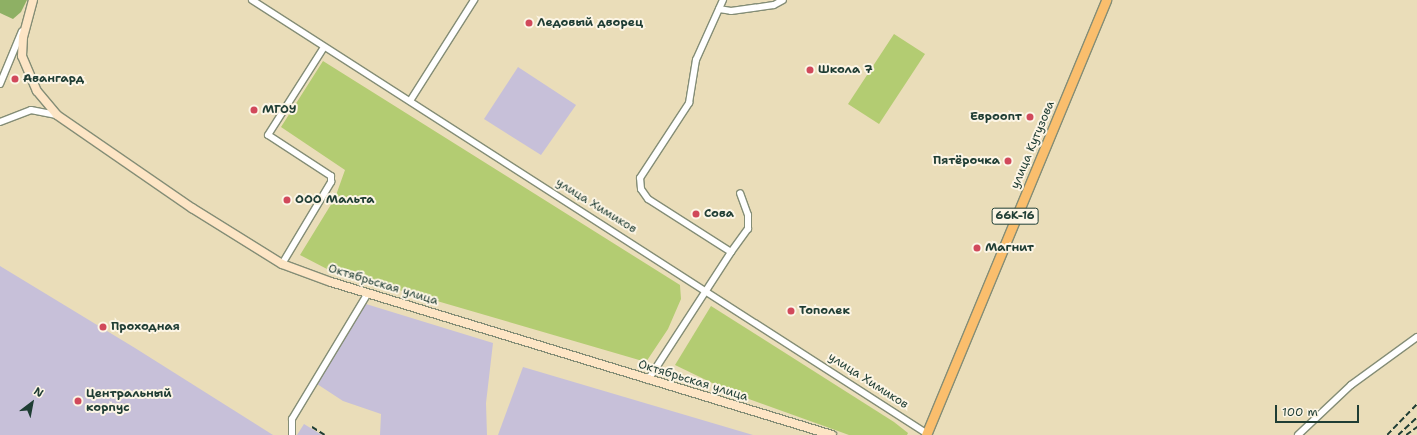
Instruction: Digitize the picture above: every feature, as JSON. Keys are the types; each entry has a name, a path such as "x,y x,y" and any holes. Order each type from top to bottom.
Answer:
{"main road":[{"name":"Октябрьская улица","path":"33,0 25,26 22,56 37,91 57,116 192,208 282,264 368,293 648,380 832,435"},
{"name":"улица Кутузова","path":"926,434 1106,0"}],"street":[{"name":"улица Химиков","path":"252,0 707,290 926,434"},
{"path":"410,102 474,0"},
{"path":"724,0 696,60 689,103 640,178 641,189 648,199 731,252"},
{"path":"719,10 731,11 774,5 782,0"},
{"name":"Октябрьская улица","path":"0,84 25,26"},
{"path":"282,264 331,182 331,176 268,135 324,47"},
{"path":"0,122 31,110 57,116"},
{"path":"648,380 731,252 748,229 748,215 740,193"},
{"path":"292,435 292,419 317,373 368,293"},
{"path":"1298,435 1351,385 1417,337"}],"shaded area":[{"path":"518,67 576,105 541,155 484,119"},
{"path":"0,266 135,348 273,435 0,435"},
{"path":"366,304 493,343 486,403 487,435 380,435 381,414 343,401 317,384"},
{"path":"523,367 753,435 498,435"},
{"path":"304,424 322,435 297,435"}],"green space":[{"path":"0,0 27,0 21,12 13,19 0,13"},
{"path":"894,34 925,54 879,124 848,104"},
{"path":"323,61 680,285 681,299 668,329 646,362 327,269 300,255 335,198 345,170 281,127"},
{"path":"711,306 894,422 908,433 907,435 849,435 735,394 675,365"}],"railway":[{"path":"1387,435 1417,404"},
{"path":"1398,435 1417,417"},
{"path":"312,427 325,435"},
{"path":"1406,435 1417,427"}],"place":[{"name":"Ледовый дворец","path":"529,23"},
{"name":"Школа 7","path":"810,70"},
{"name":"Авангард","path":"15,79"},
{"name":"МГОУ","path":"254,110"},
{"name":"Евроопт","path":"1030,117"},
{"name":"Пятёрочка","path":"1008,161"},
{"name":"ООО Мальта","path":"287,200"},
{"name":"Сова","path":"696,214"},
{"name":"Магнит","path":"977,248"},
{"name":"Тополек","path":"791,311"},
{"name":"Проходная","path":"103,327"},
{"name":"Центральный корпус","path":"78,401"}]}
